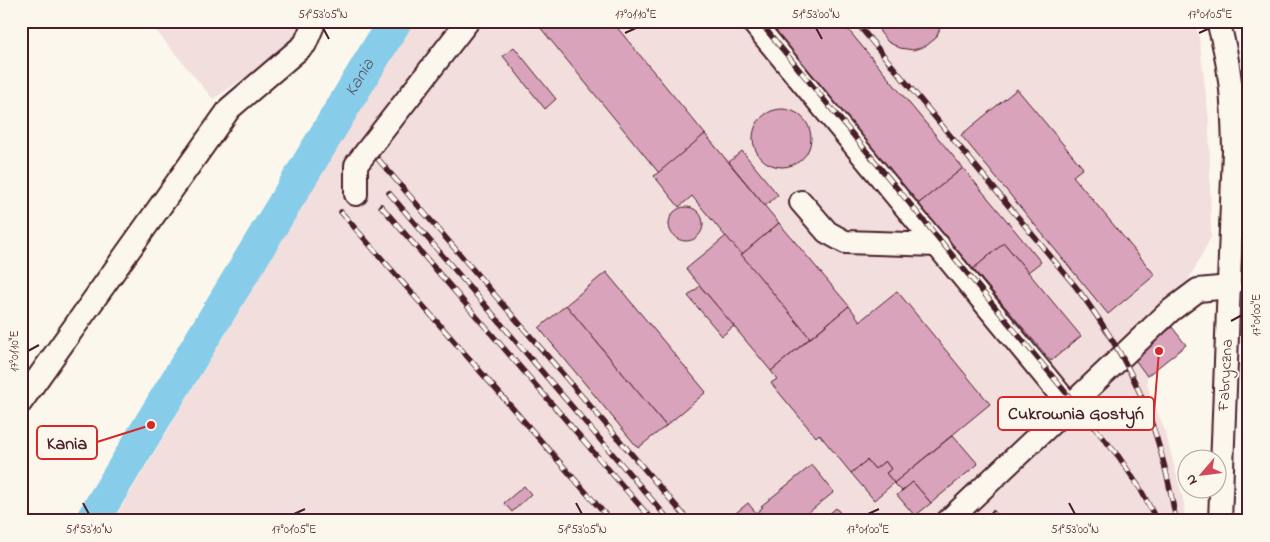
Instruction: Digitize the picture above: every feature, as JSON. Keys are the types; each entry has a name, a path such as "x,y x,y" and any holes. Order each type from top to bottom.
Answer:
{"street":[{"path":"356,194 356,165 468,21"},
{"path":"752,21 1069,405"},
{"name":"Fabryczna","path":"1218,21 1241,89 1234,150 1220,521"},
{"path":"21,402 230,108 305,44 312,23"},
{"path":"801,202 826,232 844,242 938,246"},
{"path":"948,521 1170,311 1198,290 1230,287"}],"shaded area":[{"path":"148,21 328,21 213,99"},
{"path":"413,21 1194,21 1199,37 1209,120 1211,237 1188,281 1166,299 1181,319 1133,357 1147,376 1147,385 1165,431 1178,480 1178,500 1183,500 1184,503 1185,521 113,521"}],"building":[{"path":"535,21 618,21 615,25 705,134 659,173"},
{"path":"768,21 841,21 963,168 918,204"},
{"path":"878,21 943,21 936,38 926,46 913,50 900,48 888,42 880,32"},
{"path":"514,47 556,99 545,109 503,56"},
{"path":"1017,89 1083,168 1073,176 1155,275 1108,314 961,135"},
{"path":"776,109 788,109 803,117 811,132 811,144 803,159 788,167 776,167 761,159 753,144 753,132 761,117"},
{"path":"705,134 779,223 741,255 692,196 679,207 654,176"},
{"path":"742,151 778,195 765,206 729,162"},
{"path":"963,168 1041,262 1028,272 1004,243 973,269 918,204"},
{"path":"686,207 693,208 698,212 702,217 702,231 698,236 693,240 686,241 679,240 674,236 670,231 669,224 670,217 674,212 679,208"},
{"path":"779,223 849,306 810,338 741,255"},
{"path":"726,236 810,338 771,371 686,269"},
{"path":"1004,243 1081,336 1051,361 973,269"},
{"path":"606,272 706,392 666,426 566,305"},
{"path":"700,286 734,326 722,336 688,296"},
{"path":"897,291 990,404 894,483 886,473 891,469 885,461 875,469 867,460 851,473 819,434 816,437 771,383 777,379 771,371 849,306 860,321"},
{"path":"566,305 666,426 638,448 539,328"},
{"path":"1172,327 1186,345 1147,376 1133,357"},
{"path":"953,435 978,464 931,503 913,482 902,491 894,483"},
{"path":"867,460 875,469 885,461 891,469 886,473 894,483 874,500 851,473"},
{"path":"812,465 834,492 798,521 762,521 756,513 763,507 761,506"},
{"path":"913,482 931,503 915,516 897,495"},
{"path":"524,486 531,494 512,512 504,503"},
{"path":"748,503 762,521 735,521 731,517"},
{"path":"836,508 847,521 821,521"}],"waterway":[{"name":"Kania","path":"92,521 395,21"}],"railway":[{"path":"759,21 1119,457 1141,490 1157,521"},
{"path":"855,21 1076,287 1114,343 1142,397 1153,426 1162,455 1176,521"},
{"path":"378,159 689,521"},
{"path":"389,193 670,521"},
{"path":"381,206 653,521"},
{"path":"341,212 611,521"},
{"path":"993,513 999,521"}],"place":[{"name":"Cukrownia Gostyń","path":"1159,351"},
{"name":"Kania","path":"151,425"}]}
